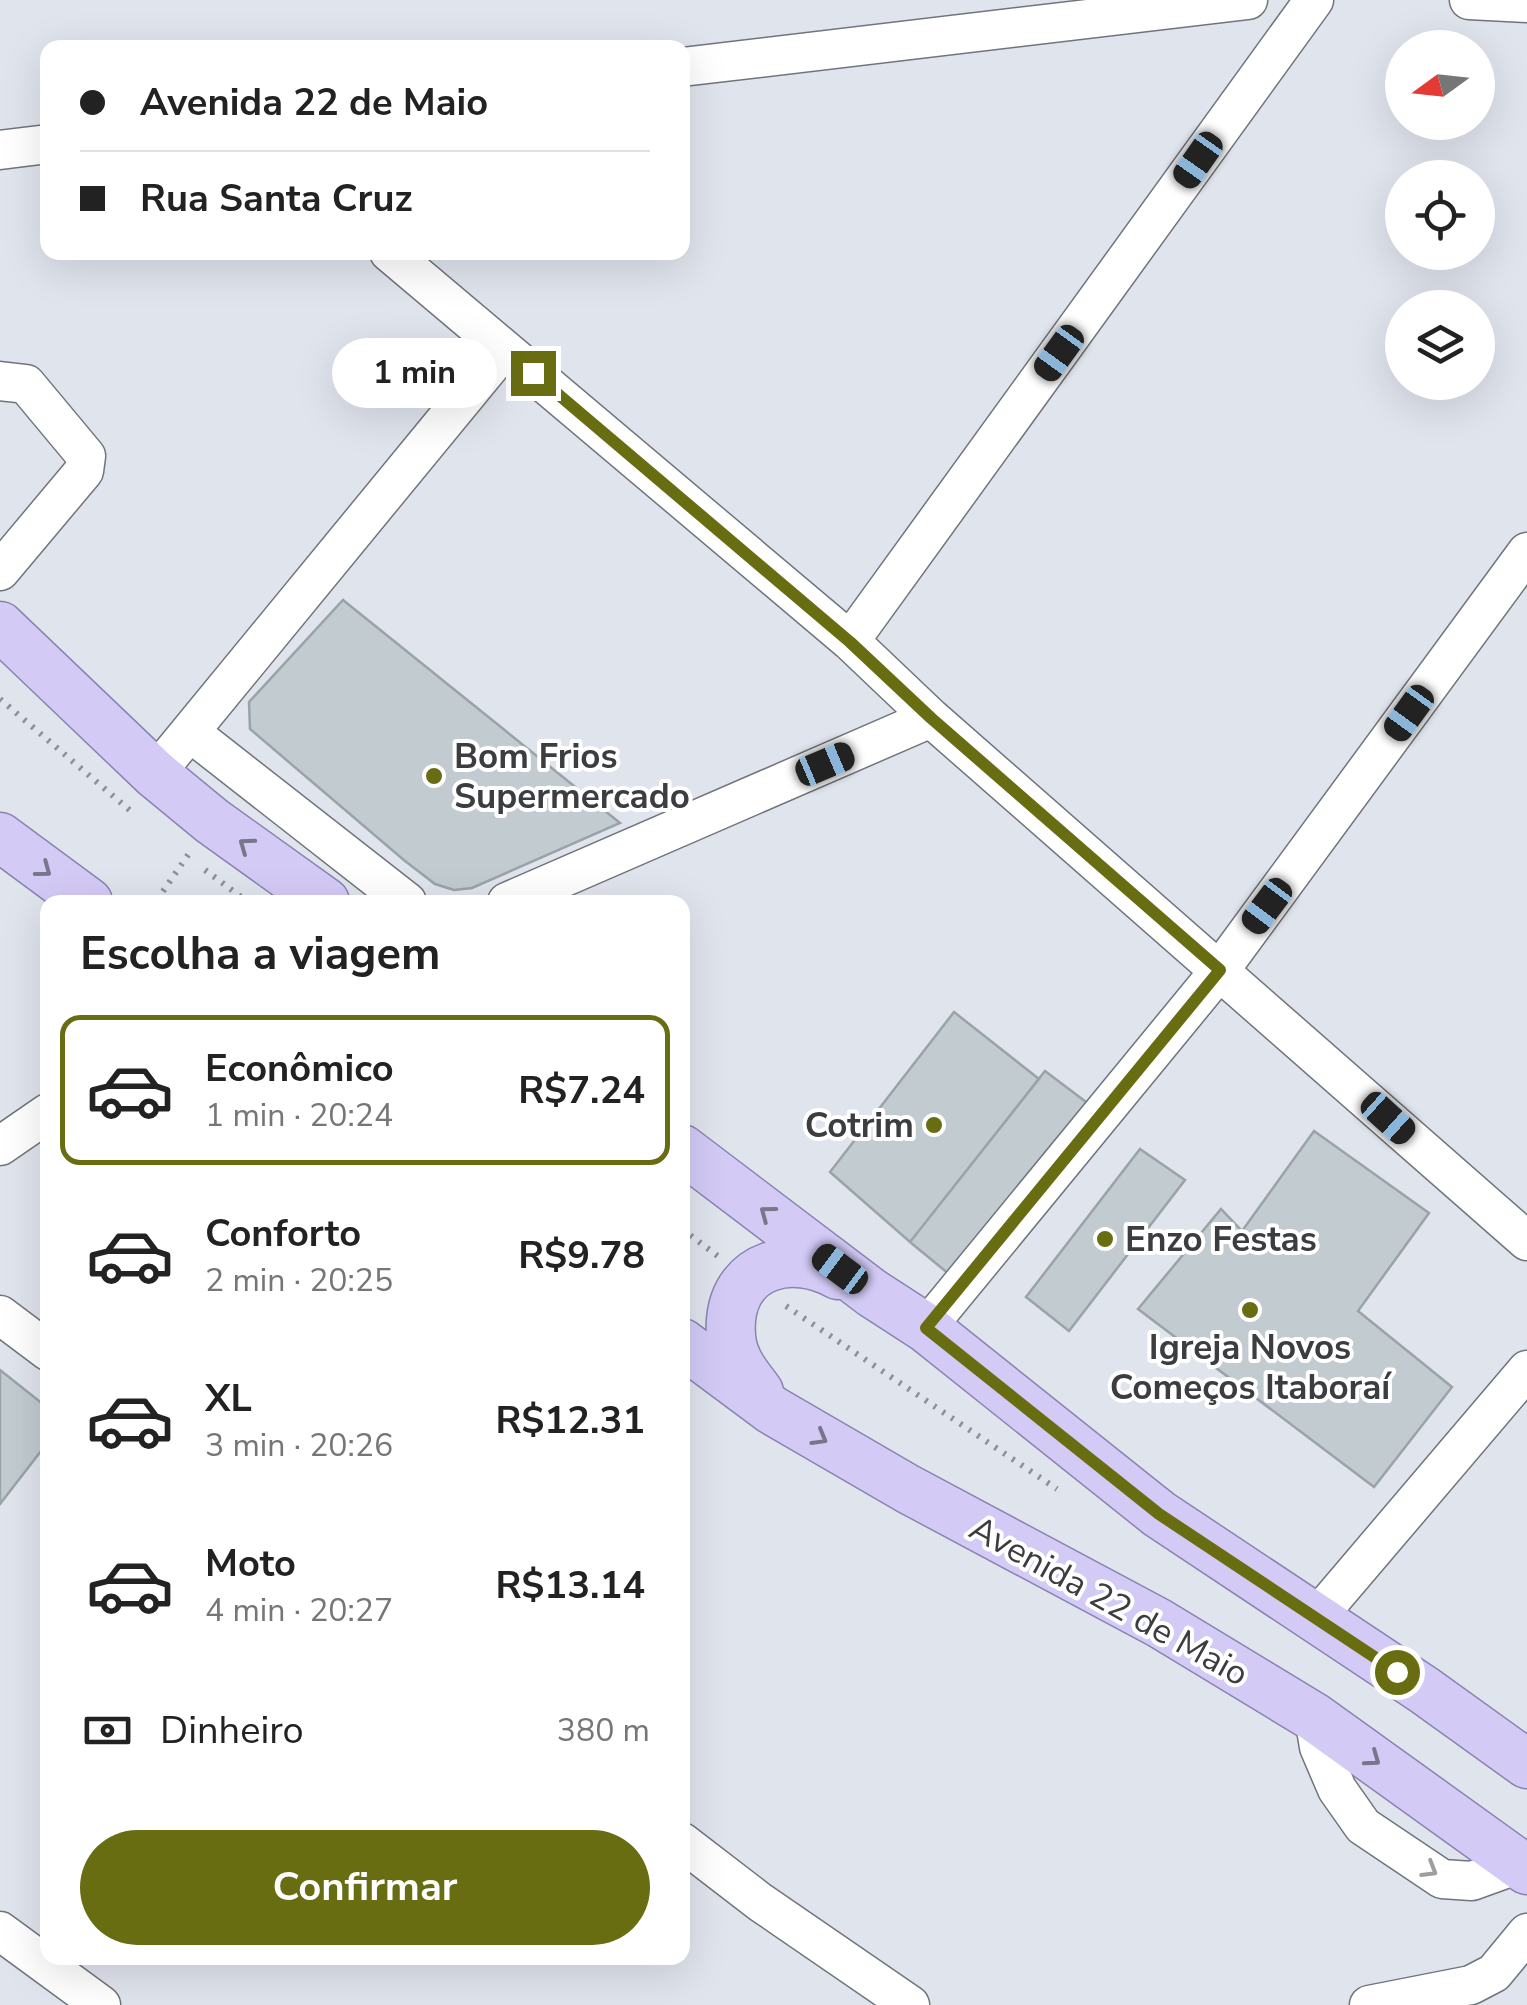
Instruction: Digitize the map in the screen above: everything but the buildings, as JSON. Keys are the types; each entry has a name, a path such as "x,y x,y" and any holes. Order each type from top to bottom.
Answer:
{"main road":[{"path":"0,626 155,774 314,895"},
{"path":"0,837 79,895"},
{"path":"690,1155 872,1293 926,1328 1159,1514 1424,1690 1527,1764"},
{"path":"772,1410 736,1358 730,1334 732,1310 739,1291 752,1274 771,1264 797,1261 822,1266 872,1293"},
{"name":"Avenida 22 de Maio","path":"690,1349 772,1410 908,1490 1159,1623 1314,1716 1523,1867"}],"street":[{"path":"690,66 1248,0"},
{"path":"850,642 1314,0"},
{"path":"1469,0 1527,3"},
{"path":"0,150 40,145"},
{"path":"398,260 850,642 931,718 1527,1241"},
{"path":"155,774 504,349"},
{"path":"0,381 26,384 86,456 84,471 0,571"},
{"path":"926,1328 1220,970 1527,552"},
{"path":"523,895 931,718"},
{"path":"191,733 398,895"},
{"path":"0,1146 40,1118"},
{"path":"0,1315 40,1346"},
{"path":"1316,1618 1527,1370"},
{"path":"690,1848 760,1902 910,2005"},
{"path":"0,1932 40,1961"},
{"path":"1369,2005 1471,1985 1494,1973 1527,1933"},
{"path":"46,1965 102,2005"}],"path":[{"path":"161,895 194,848"}],"place":[{"name":"Bom Frios Supermercado","path":"434,776"},
{"name":"Cotrim","path":"934,1125"},
{"name":"Enzo Festas","path":"1105,1239"},
{"name":"Igreja Novos Começos Itaboraí","path":"1250,1310"}],"route":[{"path":"533,373 850,642 931,718 1220,970 926,1328 1159,1514 1397,1672"}]}
